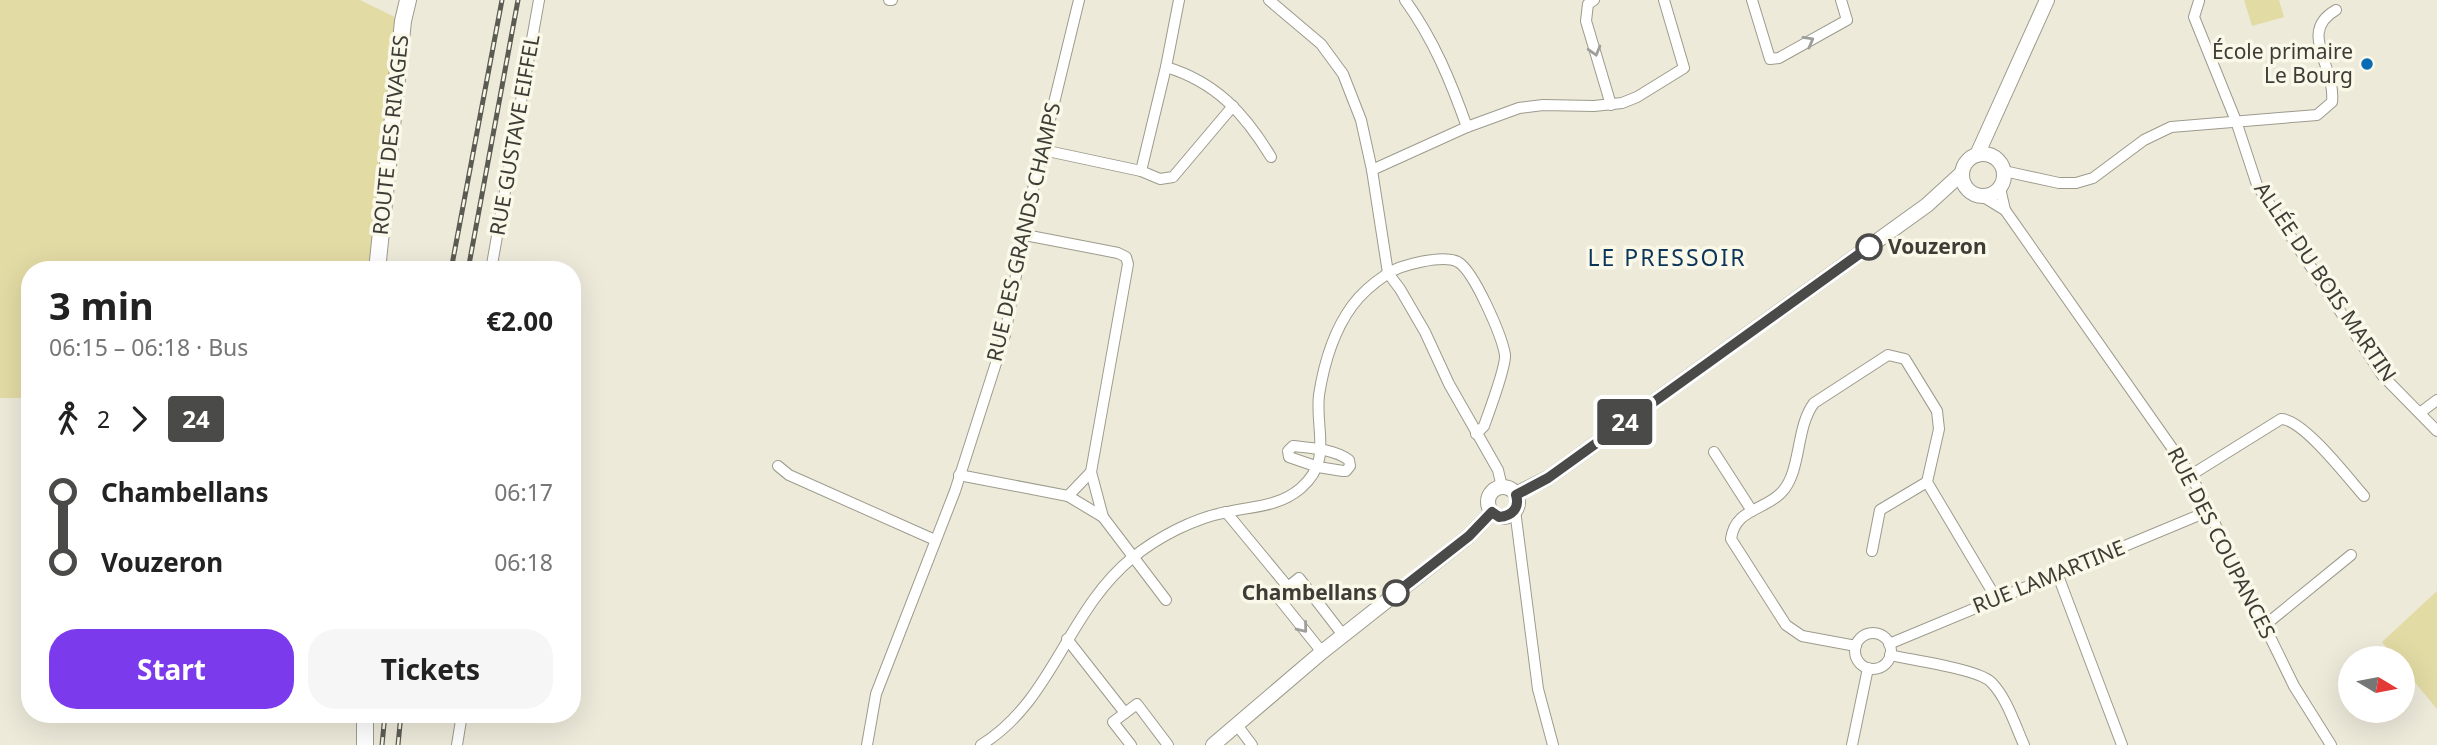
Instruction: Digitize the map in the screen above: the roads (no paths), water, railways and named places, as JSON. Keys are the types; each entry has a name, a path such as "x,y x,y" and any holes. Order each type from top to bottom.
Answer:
{"main road":[{"name":"ROUTE DES RIVAGES","path":"378,261 403,21 408,0"},
{"path":"365,723 365,745"}],"street":[{"name":"RUE GUSTAVE EIFFEL","path":"493,261 539,0"},
{"name":"RUE DES GRANDS CHAMPS","path":"867,745 876,694 959,475 1005,335 1043,150 1079,0"},
{"path":"1141,172 1179,0"},
{"path":"1269,0 1321,44 1343,74 1362,120 1388,273 1425,332 1476,434 1498,470 1502,486"},
{"path":"1405,0 1430,38 1450,79 1467,127"},
{"path":"1594,0 1588,4 1586,21 1611,105"},
{"path":"1372,170 1467,127 1519,108 1542,105 1611,105 1637,97 1684,68 1664,0"},
{"path":"1752,0 1770,59 1779,58 1847,20 1841,0"},
{"path":"1516,495 1548,478 1927,205 1962,173 1967,162 1977,155 1992,125 2018,60 2048,0"},
{"name":"ALLÉE DU BOIS MARTIN","path":"2199,1 2194,16 2236,121 2257,185 2382,375 2437,431"},
{"path":"2004,171 2060,183 2084,181 2161,130 2180,125 2317,116 2332,102 2333,88 2316,33 2323,17 2336,10"},
{"path":"1166,67 1187,73 1233,106 1252,126 1272,157"},
{"path":"1043,150 1141,172 1160,179 1173,177 1233,106"},
{"path":"1992,125 1993,157"},
{"path":"1927,205 1950,196 1992,194 2000,188 2004,171 1998,160 1977,155"},
{"path":"1962,173 1963,180 1976,194"},
{"name":"RUE DES COUPANCES","path":"2000,188 2005,210 2191,475 2308,711 2313,714 2331,745"},
{"name":"RUE DES COUPANCES","path":"1976,194 2005,210"},
{"path":"1025,235 1118,253 1126,257 1128,264 1091,472 1103,517"},
{"path":"981,745 1021,711 1038,690 1088,606 1113,575 1134,556 1192,522 1226,512 1259,508 1284,500 1302,488 1318,467 1322,450 1319,397 1330,348 1340,324 1354,303 1388,273 1418,263 1445,259 1456,261 1465,268 1483,298 1506,357 1484,426 1476,434"},
{"path":"1856,646 1802,636 1786,625 1731,539 1733,526 1780,494 1791,478 1805,414 1814,403 1888,355 1905,359 1937,411 1939,429 1927,482 1996,598"},
{"path":"2421,412 2437,400"},
{"path":"2191,475 2281,419 2287,419 2308,434 2364,496"},
{"path":"1293,446 1322,450 1346,457 1350,466 1346,471 1318,467 1289,457 1288,451 1293,446"},
{"path":"1714,452 1752,511"},
{"path":"778,466 789,475 935,540"},
{"path":"1068,496 1091,472"},
{"path":"959,475 1068,496 1103,517 1167,600"},
{"path":"1872,551 1880,510 1927,482"},
{"path":"1515,510 1508,516 1499,517 1492,512 1488,505 1493,490 1502,486 1511,489 1518,502 1515,510 1538,689 1553,745"},
{"name":"RUE LAMARTINE","path":"1890,650 1996,598 2209,511"},
{"path":"1226,512 1288,587"},
{"path":"1213,745 1322,652 1469,536 1492,512"},
{"path":"2264,626 2351,555"},
{"path":"2057,573 2122,745"},
{"path":"1322,652 1277,596 1299,578 1343,635"},
{"path":"1875,634 1886,639 1890,650 1884,665 1874,669 1859,662 1855,652 1863,636 1875,634"},
{"path":"1067,639 1125,713"},
{"path":"1890,650 1989,679 1998,691 2024,745"},
{"path":"1852,745 1868,668"},
{"path":"1131,745 1113,722 1137,704 1168,745"},
{"path":"457,745 461,723"},
{"path":"1237,725 1252,745"}],"railway":[{"path":"453,261 502,0"},
{"path":"470,261 518,0"},
{"path":"382,745 384,723"},
{"path":"398,745 400,723"}],"place":[{"name":"École primaire Le Bourg","path":"2367,64"},
{"name":"Vouzeron","path":"1869,247"},
{"name":"Chambellans","path":"1396,593"}],"district":[{"name":"LE PRESSOIR","path":"1667,258"}]}
